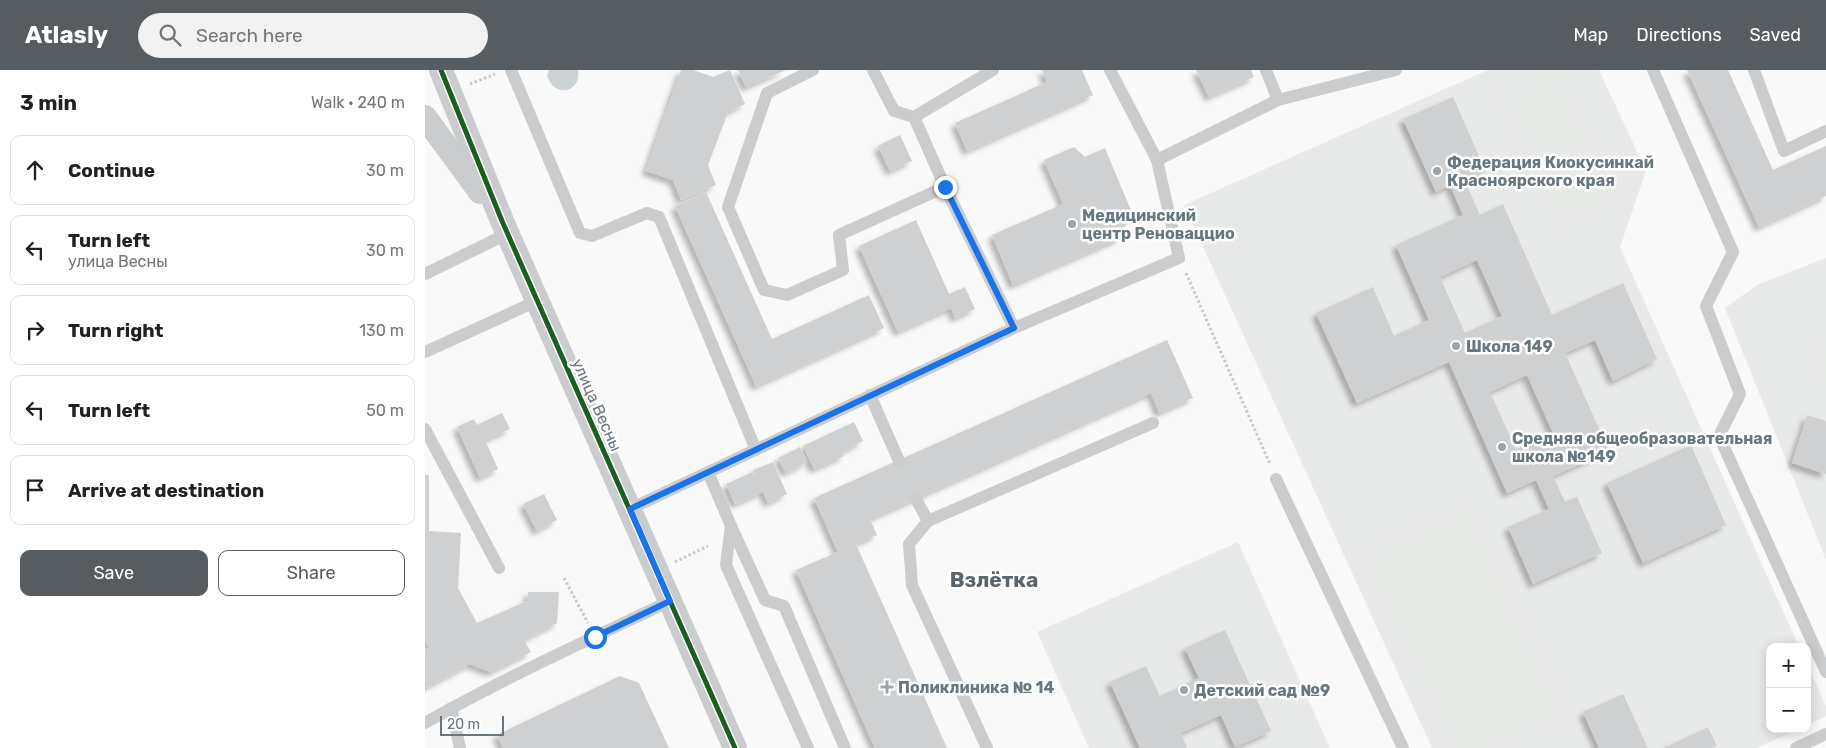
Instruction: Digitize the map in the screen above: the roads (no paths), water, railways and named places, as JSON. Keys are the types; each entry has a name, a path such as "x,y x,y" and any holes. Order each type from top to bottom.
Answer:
{"street":[{"name":"улица Весны","path":"441,70 504,228 735,748"},
{"name":"улица Весны","path":"425,117 504,228"}],"lane":[{"path":"511,70 580,233 593,236 647,213 659,217 756,450"},
{"path":"813,70 792,74 767,93 727,207 764,290 787,295 843,270 839,235 945,187"},
{"path":"873,70 894,111 914,116 993,70"},
{"path":"630,509 1014,328 1179,258 1157,160 1110,70"},
{"path":"1266,70 1278,100"},
{"path":"1157,160 1278,100 1396,70"},
{"path":"1653,70 1733,252 1706,306 1740,394 1719,436 1826,672"},
{"path":"1754,70 1784,151 1826,131"},
{"path":"914,116 945,187 1014,328"},
{"path":"425,274 504,228"},
{"path":"425,352 537,301"},
{"path":"870,395 899,460"},
{"path":"987,748 912,585 909,544 928,522 1153,423"},
{"path":"425,428 499,568"},
{"path":"707,472 765,600 784,606 845,748"},
{"path":"1276,479 1403,748"},
{"path":"916,498 928,522"},
{"path":"731,526 726,565 808,748"},
{"path":"425,723 451,708 670,601"},
{"path":"451,708 460,748"},
{"path":"1796,748 1826,734"}],"place":[{"name":"Федерация Киокусинкай Красноярского края","path":"1437,171"},
{"name":"Медицинский центр Реноваццио","path":"1072,224"},
{"name":"Школа 149","path":"1456,346"},
{"name":"Средняя общеобразовательная школа №149","path":"1502,447"},
{"name":"Поликлиника № 14","path":"887,687"},
{"name":"Детский сад №9","path":"1184,690"}],"district":[{"name":"Взлётка","path":"994,579"}]}
